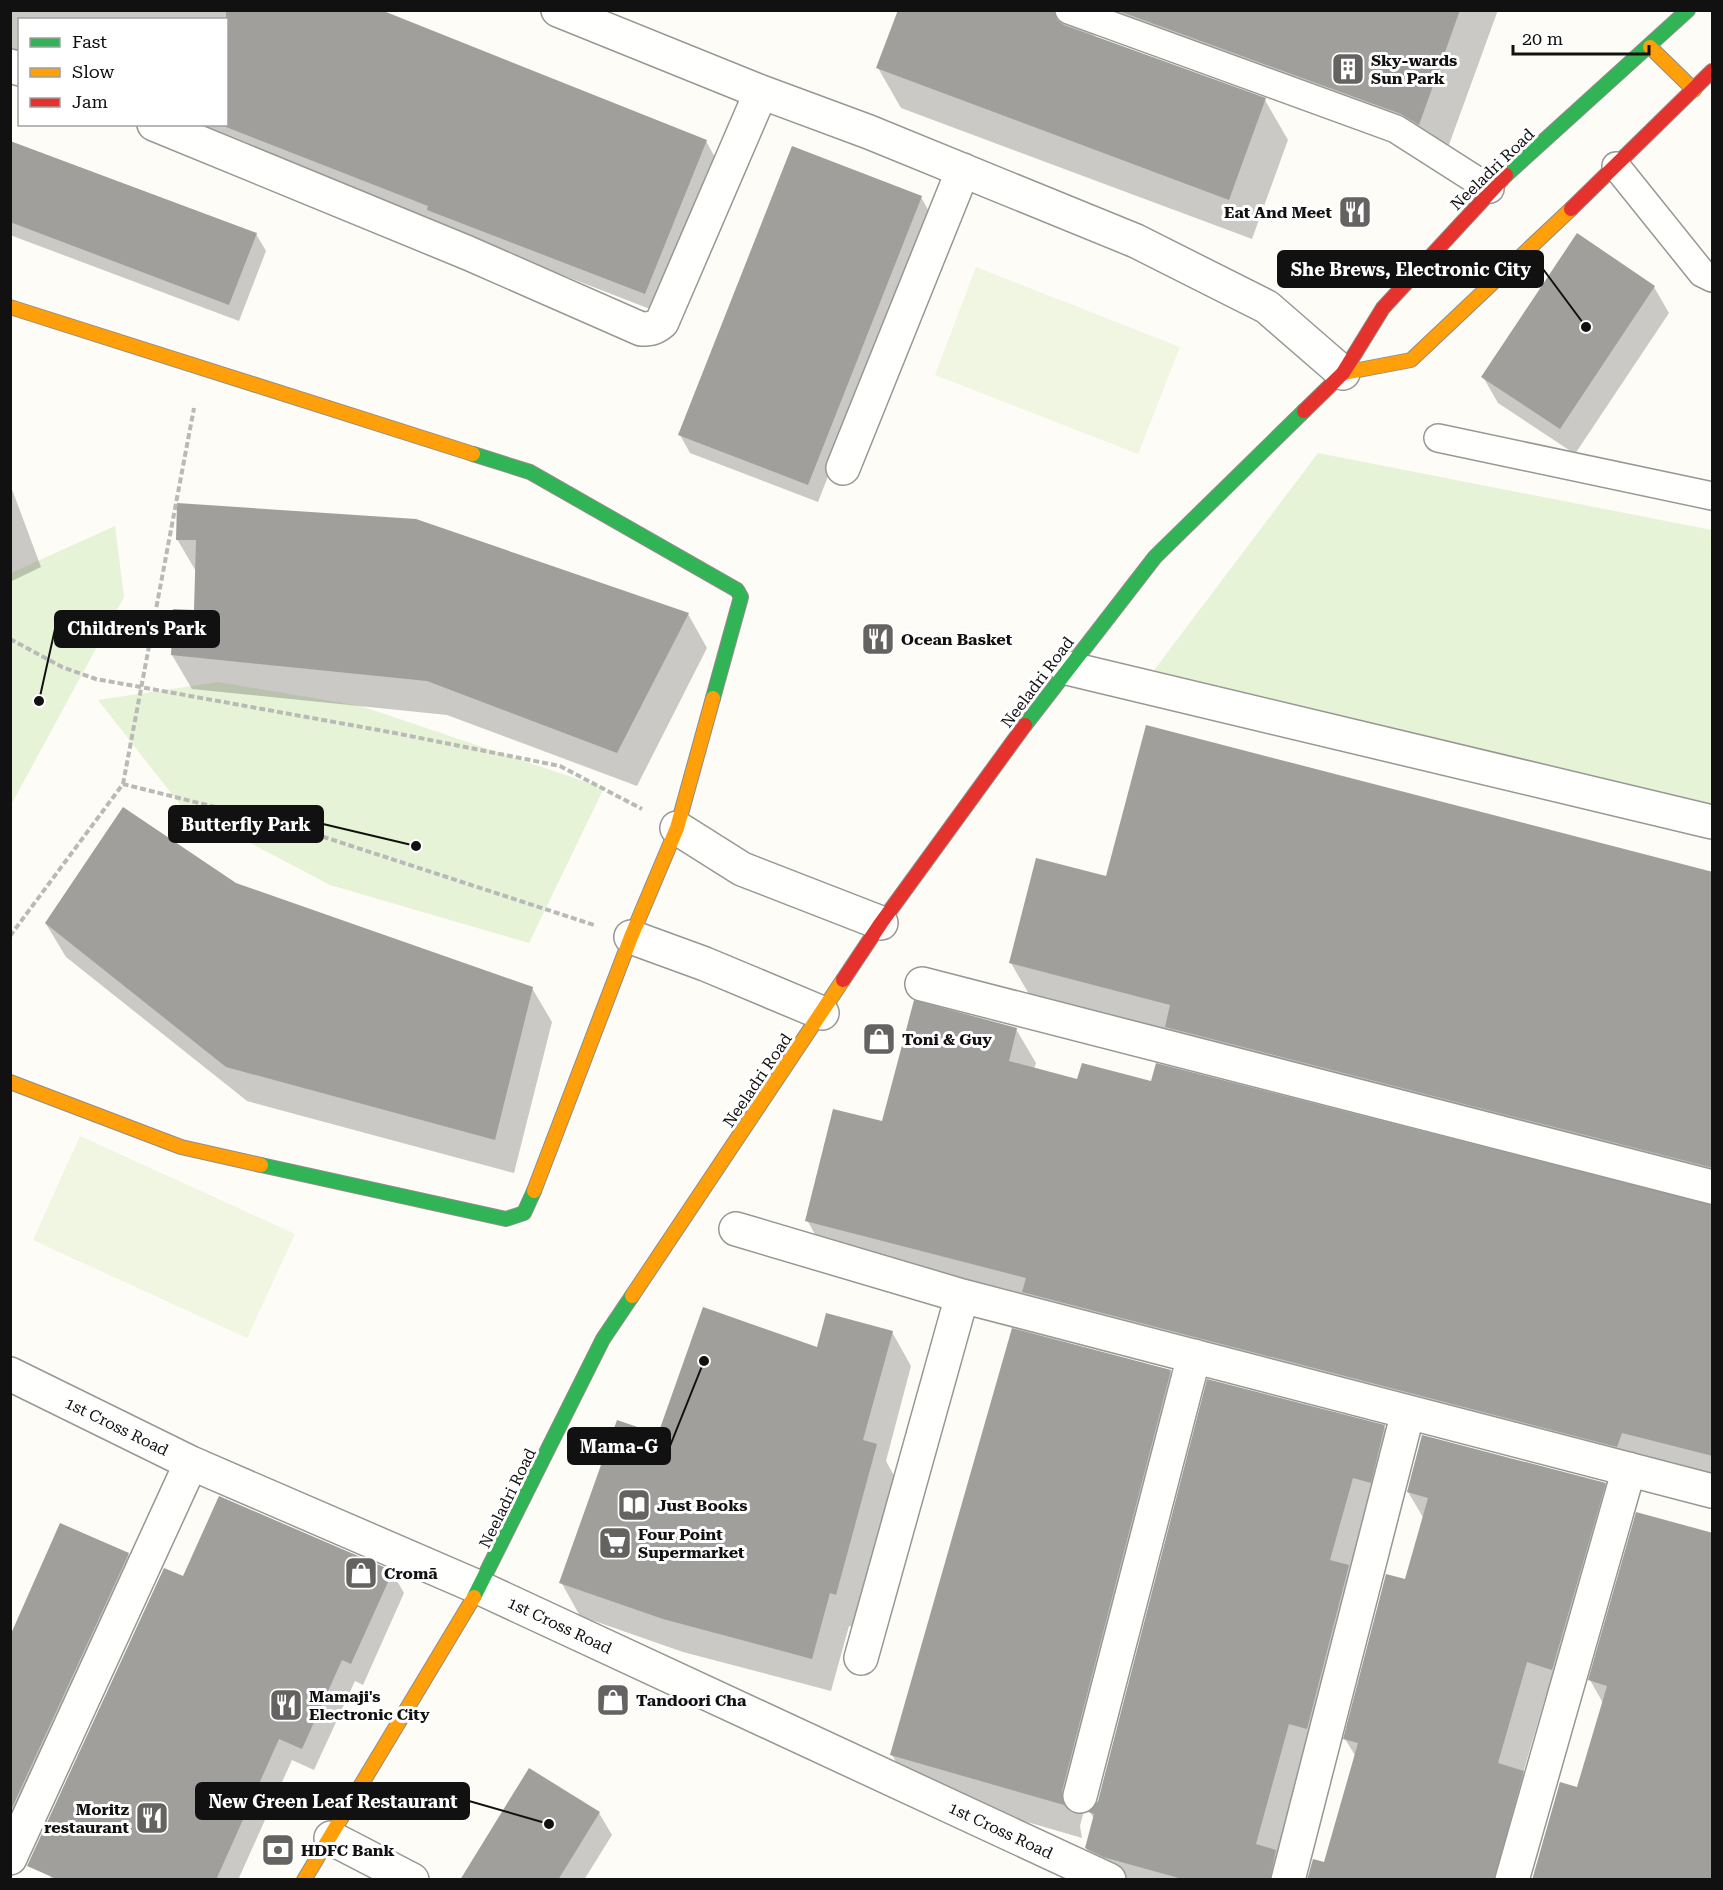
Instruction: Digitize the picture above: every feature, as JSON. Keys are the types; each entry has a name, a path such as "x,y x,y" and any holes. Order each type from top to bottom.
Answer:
{"main road":[{"name":"Neeladri Road","path":"304,1880 480,1588 603,1339 881,923 1067,668 1155,557 1281,437 1343,373 1383,308 1490,189 1650,47 1688,10"},
{"path":"1650,47 1694,90"},
{"path":"1343,373 1411,360 1713,71"},
{"path":"10,307 530,472 737,590 741,602 677,828 631,937 524,1213 514,1218 506,1218 180,1147 10,1082"}],"street":[{"path":"558,10 1136,241 1267,307 1343,373"},
{"path":"159,126 468,253 641,329 648,329 656,327 662,321 761,92"},
{"path":"843,468 963,170"},
{"path":"1067,668 1713,822"},
{"path":"677,828 742,869 881,923"},
{"path":"631,937 705,964 822,1013"},
{"path":"922,984 1713,1187"},
{"path":"736,1229 962,1296 1713,1491"},
{"path":"861,1658 962,1296"},
{"path":"1080,1796 1194,1356"},
{"name":"1st Cross Road","path":"10,1374 191,1463 480,1588 1109,1880"},
{"path":"1288,1880 1408,1412"},
{"path":"10,1858 191,1463"},
{"path":"1512,1880 1629,1469"},
{"path":"331,1838 412,1880"}],"lane":[{"path":"1069,10 1396,129 1490,189"},
{"path":"1616,166 1702,273 1713,278"},
{"path":"1438,438 1713,496"}],"path":[{"path":"10,936 123,784 201,368"},
{"path":"10,639 62,667 96,679 395,733 560,766 677,828"},
{"path":"123,784 287,825 631,937"}],"green space":[{"path":"976,267 1180,347 1138,454 935,375"},
{"path":"1318,453 1712,530 1712,823 1139,690"},
{"path":"115,526 124,597 11,805 11,573"},
{"path":"218,682 361,706 604,788 529,943 330,885 182,807 98,700"},
{"path":"80,1136 295,1234 247,1338 33,1240"}],"building":[{"path":"226,10 381,10 707,140 645,294 427,210 428,206 226,127 228,126 228,18 226,18"},
{"path":"898,10 1054,10 1057,20 1064,25 1266,98 1229,200 876,68"},
{"name":"Sky-wards Sun Park","path":"1116,10 1460,10 1419,125 1401,114"},
{"path":"10,141 257,233 229,305 10,222"},
{"path":"792,146 922,196 808,485 678,435"},
{"path":"1577,233 1655,286 1560,429 1481,377"},
{"path":"177,503 416,519 689,613 617,753 427,681 171,655 173,609 194,610 196,540 176,540"},
{"path":"1146,725 1713,872 1713,1168 1165,1027 1170,1005 1009,963 1036,858 1106,876"},
{"path":"123,807 236,883 533,987 495,1140 226,1067 45,923"},
{"path":"914,1000 1017,1028 1009,1061 1077,1079 1082,1063 1151,1081 1156,1063 1713,1205 1713,1456 1622,1433 1617,1447 1022,1292 1026,1278 805,1221 833,1109 882,1121"},
{"path":"703,1307 817,1347 826,1313 893,1331 863,1440 877,1444 836,1595 830,1593 812,1659 663,1619 559,1583 617,1420 658,1434"},
{"path":"1012,1328 1171,1370 1062,1791 1064,1805 890,1755"},
{"path":"1207,1379 1385,1425 1371,1483 1353,1478 1330,1560 1349,1565 1307,1729 1289,1724 1256,1844 1276,1850 1270,1880 1186,1880 1103,1857 1085,1848 1094,1814 1088,1812 1098,1801"},
{"path":"1422,1435 1606,1483 1552,1670 1527,1662 1498,1763 1524,1771 1494,1880 1307,1880 1313,1859 1324,1862 1358,1743 1343,1739 1386,1574 1405,1579 1428,1498 1407,1492"},
{"path":"219,1496 393,1571 351,1664 342,1660 302,1749 279,1739 216,1880 59,1880 27,1866 164,1568 183,1576"},
{"path":"1636,1512 1713,1533 1713,1880 1532,1880 1560,1782 1577,1787 1607,1686 1588,1680"},
{"path":"60,1523 129,1553 10,1812 10,1636"},
{"path":"529,1768 600,1812 558,1880 460,1880"}],"traffic: fast":[{"path":"1506,175 1688,10"},
{"path":"1025,725 1155,557 1304,411"},
{"path":"473,454 530,472 737,590 741,597 713,698"},
{"path":"261,1165 506,1219 524,1213 534,1191"},
{"path":"474,1597 603,1339 632,1296"}],"traffic: slow":[{"path":"1650,47 1694,90"},
{"path":"1343,373 1411,360 1571,209"},
{"path":"10,307 473,454"},
{"path":"534,1191 631,937 677,828 713,698"},
{"path":"632,1296 843,980"},
{"path":"10,1082 181,1147 261,1165"},
{"path":"304,1880 474,1597"}],"traffic: jam":[{"path":"1571,209 1712,71"},
{"path":"1304,411 1343,373 1383,308 1506,175"},
{"path":"843,980 881,923 1025,725"}],"place":[{"name":"Sky-wards Sun Park","path":"1348,69"},
{"name":"Eat And Meet","path":"1355,212"},
{"name":"She Brews, Electronic City","path":"1586,327"},
{"name":"Ocean Basket","path":"878,639"},
{"name":"Children's Park","path":"39,701"},
{"name":"Butterfly Park","path":"416,846"},
{"name":"Toni & Guy","path":"879,1039"},
{"name":"Mama-G","path":"704,1361"},
{"name":"Just Books","path":"634,1505"},
{"name":"Four Point Supermarket","path":"615,1543"},
{"name":"Cromā","path":"361,1573"},
{"name":"Tandoori Cha","path":"613,1700"},
{"name":"Mamaji's Electronic City","path":"286,1705"},
{"name":"Moritz restaurant","path":"152,1818"},
{"name":"New Green Leaf Restaurant","path":"549,1824"},
{"name":"HDFC Bank","path":"278,1850"}]}
